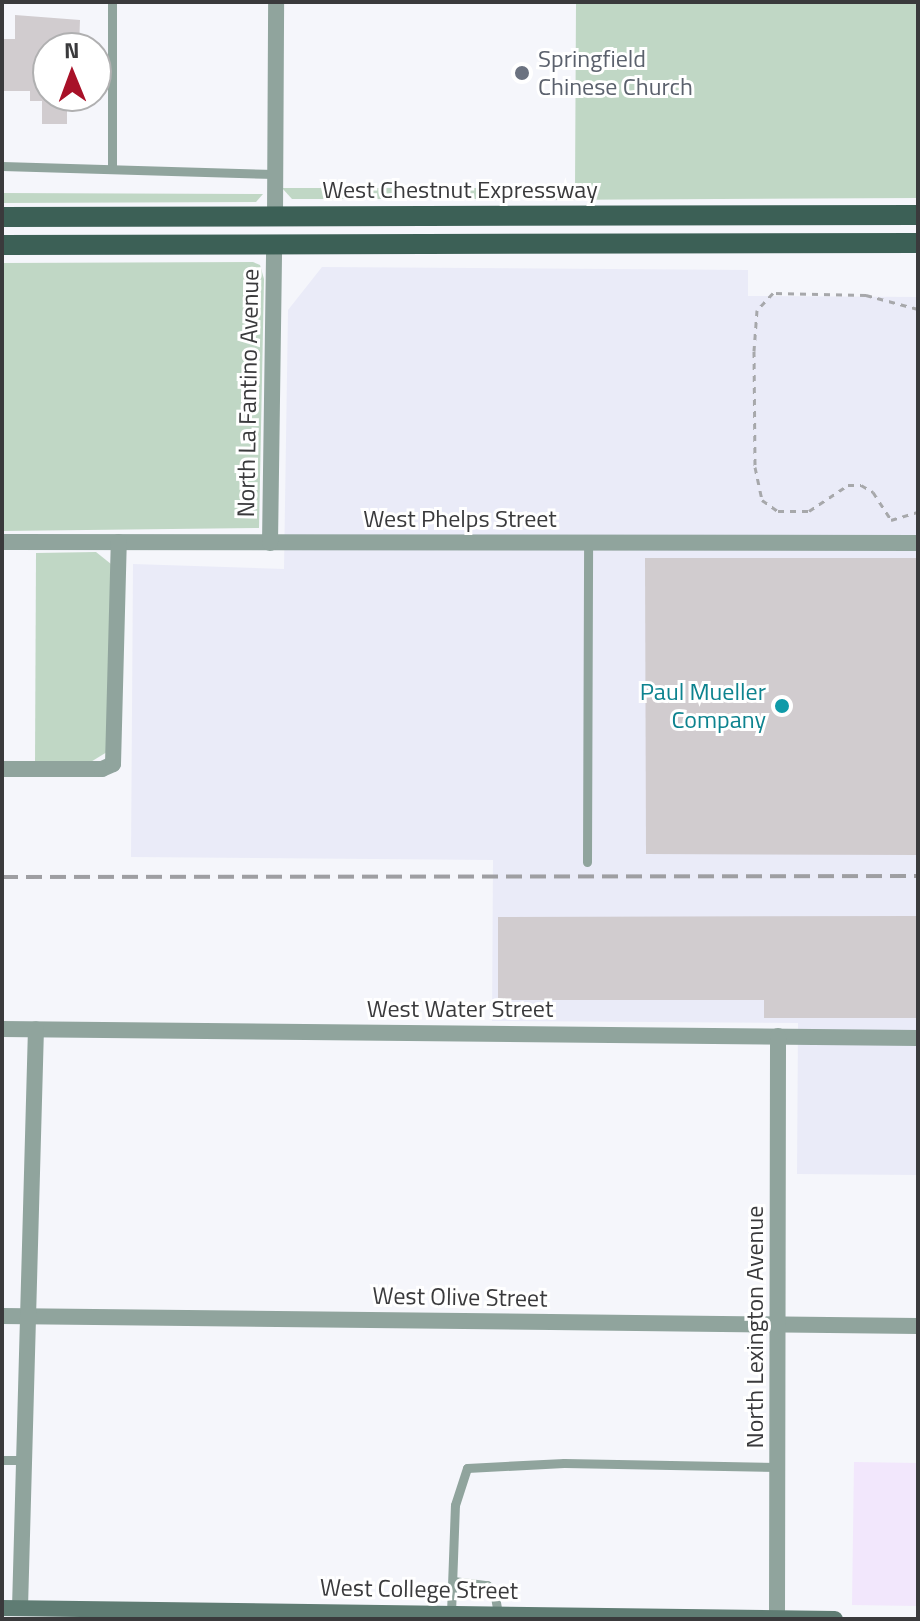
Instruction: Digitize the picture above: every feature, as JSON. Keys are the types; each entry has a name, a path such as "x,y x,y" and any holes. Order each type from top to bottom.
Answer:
{"main road":[{"name":"West Chestnut Expressway","path":"2,217 918,215"},
{"path":"2,245 918,243"},
{"name":"West College Street","path":"2,1608 339,1615 451,1613 835,1619"}],"street":[{"path":"275,217 276,2"},
{"name":"North La Fantino Avenue","path":"270,543 274,244"},
{"name":"West Phelps Street","path":"2,542 918,543"},
{"path":"2,769 102,769 113,764 119,542"},
{"name":"West Water Street","path":"2,1029 918,1038"},
{"path":"20,1608 36,1029"},
{"name":"North Lexington Avenue","path":"777,1619 780,1325 778,1036"},
{"name":"West Olive Street","path":"2,1316 918,1326"}],"lane":[{"path":"112,2 112,168"},
{"path":"2,166 275,174"},
{"path":"587,862 588,543"},
{"path":"2,1460 25,1460"},
{"path":"451,1613 457,1495 462,1475 472,1466 778,1467"},
{"path":"453,1581 487,1585 494,1591 498,1614"}],"path":[{"path":"918,309 866,295 773,293 757,310 754,351 755,467 762,500 778,511 809,511 848,485 861,485 873,492 891,520 918,512"}],"shaded area":[{"path":"322,267 748,270 748,296 918,297 918,1175 797,1174 798,1023 492,1021 493,860 131,857 133,564 284,569 288,310"},
{"path":"854,1462 918,1463 918,1606 852,1605"}],"green space":[{"path":"576,2 918,2 918,198 537,200 528,188 575,188"},
{"path":"282,188 513,188 507,199 292,199"},
{"path":"2,193 263,194 256,202 2,203"},
{"path":"253,262 260,265 264,279 259,528 2,531 2,263"},
{"path":"96,552 111,564 107,752 89,763 35,765 36,553"}],"building":[{"path":"15,15 80,20 80,32 32,32 32,101 30,91 2,91 2,39 15,39"},
{"path":"42,112 67,112 67,124 42,124"},
{"name":"Paul Mueller Company","path":"645,558 918,558 918,855 646,854"},
{"path":"918,916 918,1018 764,1018 764,1000 498,1000 498,917"}],"railway":[{"path":"2,877 918,876"}],"place":[{"name":"Springfield Chinese Church","path":"522,73"},
{"name":"Paul Mueller Company","path":"782,706"}]}
